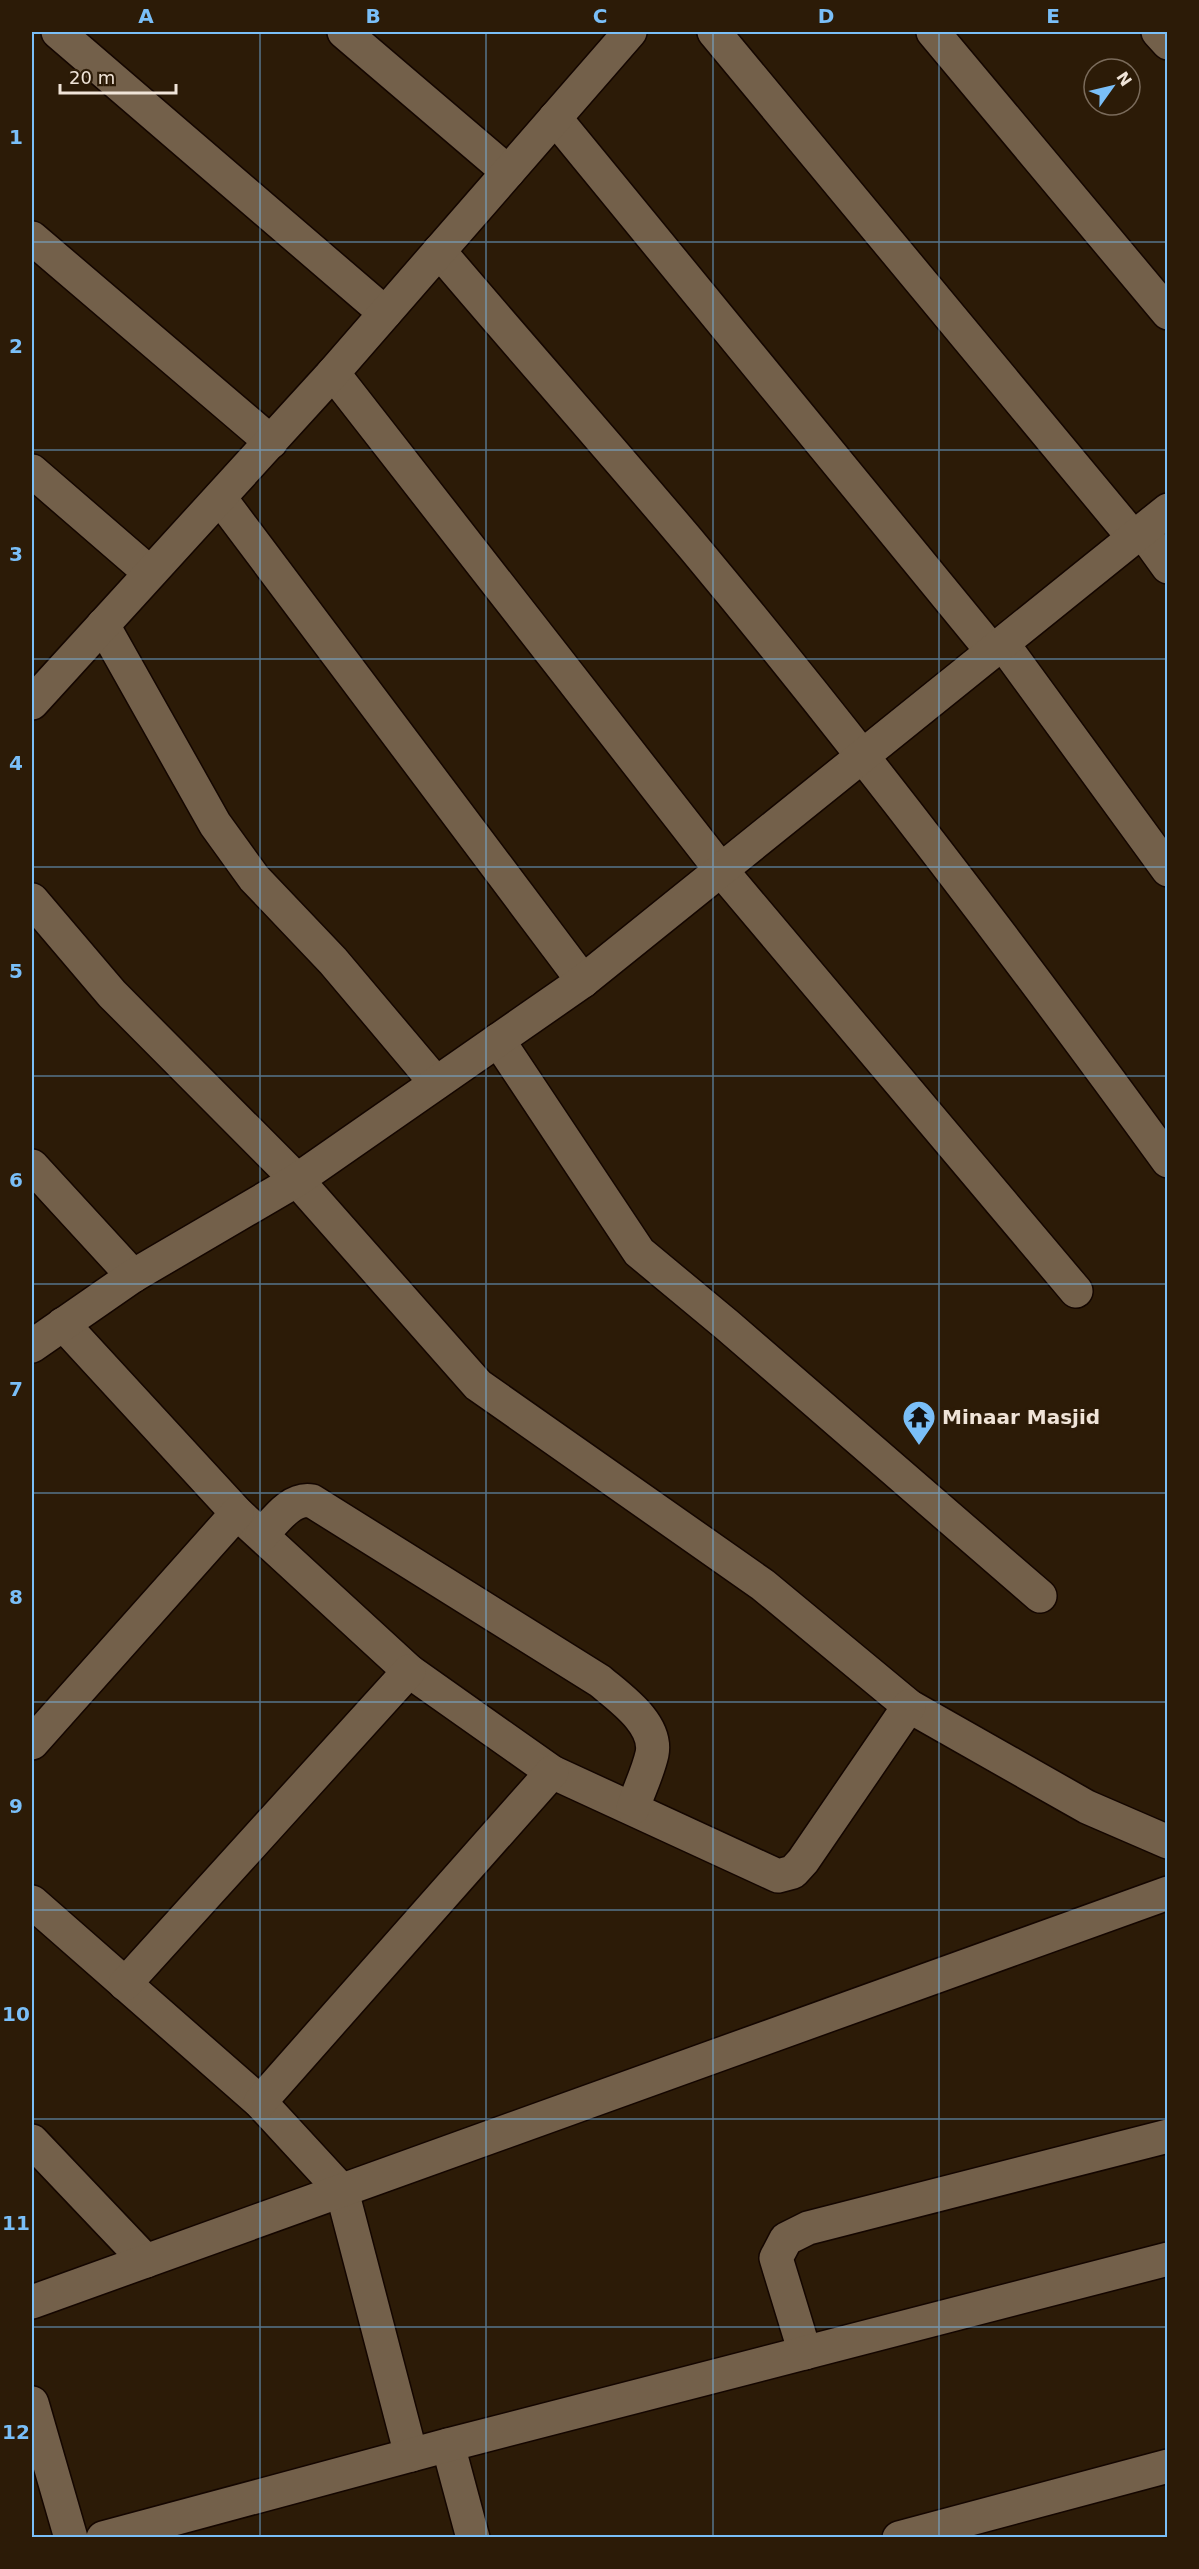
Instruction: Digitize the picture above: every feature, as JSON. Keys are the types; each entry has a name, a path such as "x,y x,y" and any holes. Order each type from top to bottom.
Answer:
{"street":[{"path":"58,32 386,313"},
{"path":"344,32 508,172"},
{"path":"714,32 1167,567"},
{"path":"933,32 1167,313"},
{"path":"1158,32 1167,43"},
{"path":"32,703 386,313 555,118 620,35"},
{"path":"555,118 997,647 1167,870"},
{"path":"32,238 271,441"},
{"path":"439,251 695,549 862,757 1057,1008 1167,1161"},
{"path":"333,373 721,870 1076,1291"},
{"path":"32,471 150,573"},
{"path":"220,498 583,981"},
{"path":"32,1346 133,1276 297,1180 583,981 1167,510"},
{"path":"103,625 215,824 254,878 333,962 436,1083"},
{"path":"32,900 112,994 297,1180 478,1385 763,1585 909,1706 1087,1807 1167,1842"},
{"path":"498,1040 639,1252 727,1325 1040,1596"},
{"path":"32,1166 133,1276"},
{"path":"63,1324 237,1513 409,1671 552,1772 778,1876 793,1872 803,1861 909,1706"},
{"path":"262,1535 292,1505 303,1499 312,1501 600,1681 631,1708 652,1735 652,1753 633,1808"},
{"path":"32,1743 237,1513"},
{"path":"125,1984 409,1671"},
{"path":"260,2102 552,1772"},
{"path":"32,2302 1167,1893"},
{"path":"32,1902 260,2102 342,2192 411,2455"},
{"path":"805,2353 776,2258 786,2239 808,2228 1167,2136"},
{"path":"32,2141 146,2261"},
{"path":"103,2538 448,2445 1167,2259"},
{"path":"32,2403 70,2538"},
{"path":"448,2445 473,2538"},
{"path":"899,2538 1167,2466"}],"place":[{"name":"Minaar Masjid","path":"919,1446"}]}
